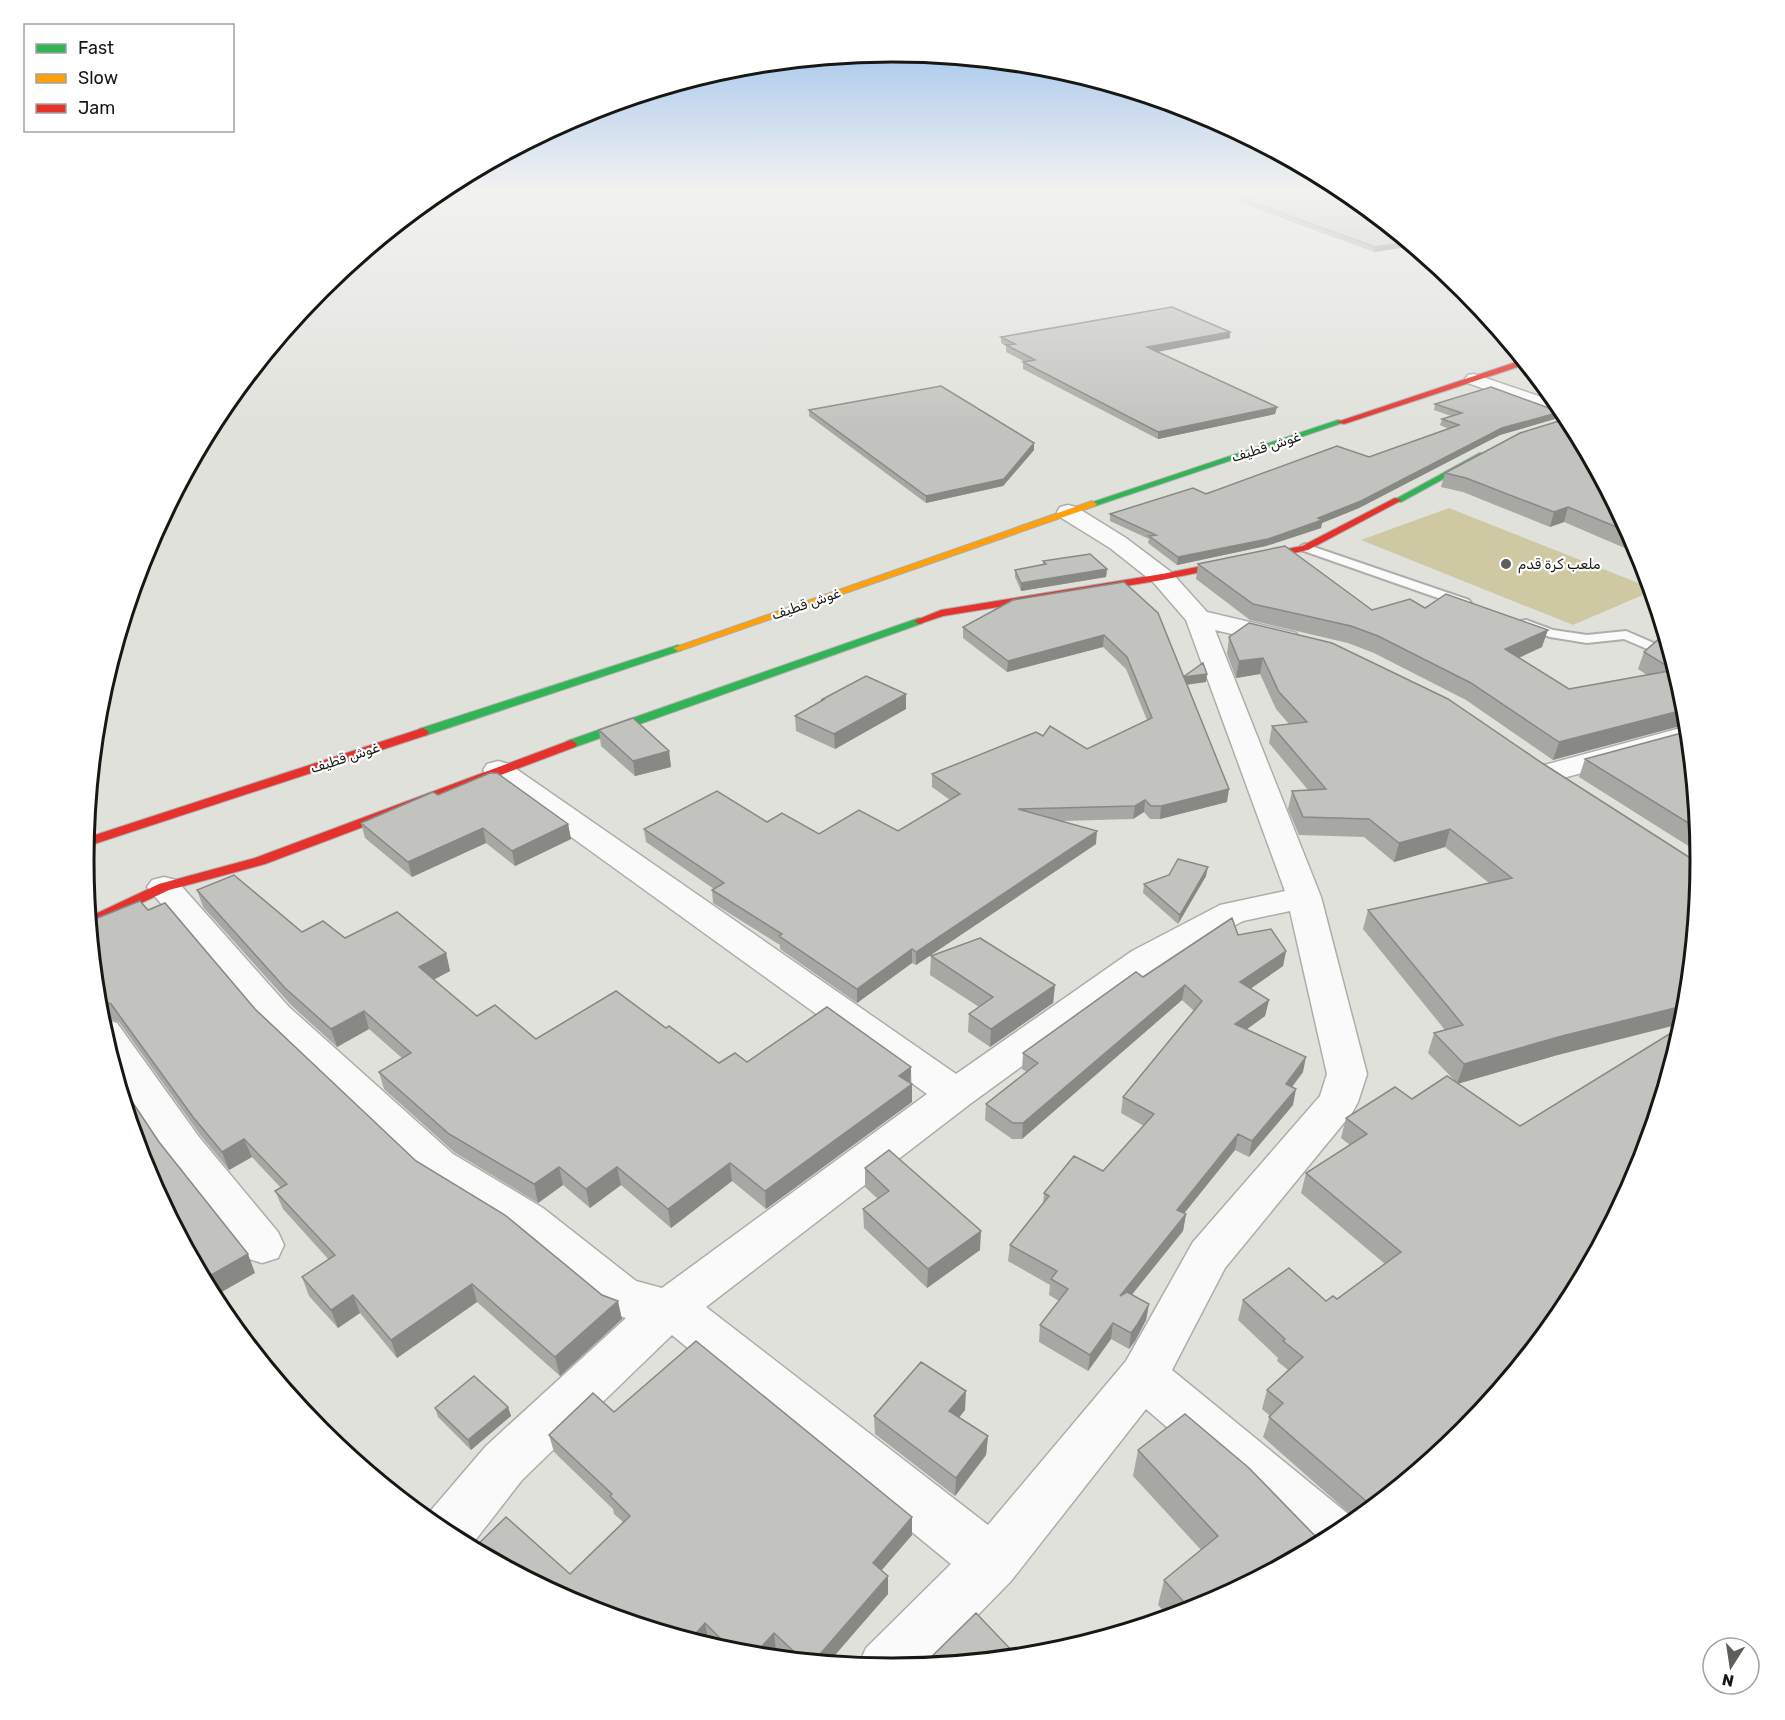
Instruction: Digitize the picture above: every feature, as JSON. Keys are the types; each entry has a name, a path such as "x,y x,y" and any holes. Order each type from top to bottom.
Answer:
{"main road":[{"name":"غوش قطيف","path":"95,840 691,644 1068,512 1518,364"},
{"path":"97,919 164,886 260,861 498,770 941,612 1162,577 1305,548 1498,446"}],"street":[{"path":"1474,379 1556,415"},
{"path":"896,1658 992,1562 1143,1376 1209,1255 1338,1102 1347,1074 1304,897 1231,710 1198,618 1162,577 1118,543 1068,512"},
{"path":"1198,618 1315,645"},
{"path":"1578,792 1539,767 1681,737"},
{"path":"498,770 956,1094"},
{"path":"164,886 276,1016 438,1166 527,1220 623,1298 668,1309 693,1323 992,1562"},
{"path":"452,1526 504,1463 668,1309 956,1094 1145,959 1232,913 1304,897"},
{"path":"118,1053 184,1148 262,1245"},
{"path":"1143,1376 1326,1530"}],"lane":[{"path":"1305,548 1475,606"},
{"path":"1518,621 1550,633 1587,639 1626,635 1664,652"}],"shaded area":[{"name":"ملعب كرة قدم","path":"1449,508 1642,584 1645,594 1573,625 1361,540"}],"building":[{"path":"1172,307 1230,332 1147,347 1277,407 1158,432 1023,362 1035,360 1006,345 1015,344 1001,337"},
{"path":"941,386 1034,443 1004,479 926,496 809,410"},
{"path":"1491,387 1551,409 1554,414 1502,428 1361,501 1318,518 1322,520 1268,539 1178,557 1149,536 1156,535 1110,514 1193,488 1206,494 1337,446 1369,457 1459,425 1442,419 1462,413 1435,404"},
{"path":"1559,421 1584,461 1618,528 1568,507 1554,512 1466,478 1445,473 1520,433"},
{"path":"1285,546 1372,610 1410,599 1425,608 1446,594 1548,630 1505,649 1569,689 1668,671 1677,712 1559,742 1471,683 1378,636 1351,626 1253,604 1198,564"},
{"path":"1090,554 1107,569 1021,583 1015,570 1046,564 1043,561"},
{"path":"1124,582 1158,613 1229,789 1161,806 1151,806 1145,800 1135,806 1018,809 1097,831 916,952 912,949 857,989 779,936 782,934 712,890 724,883 644,829 717,791 767,822 782,813 819,834 859,810 898,831 960,794 932,774 1036,732 1043,736 1050,726 1087,749 1152,718 1127,657 1104,635 1008,661 963,627 1013,600"},
{"path":"1249,623 1332,643 1448,699 1542,763 1691,858 1689,912 1677,1007 1562,1036 1464,1064 1434,1033 1463,1025 1368,910 1512,878 1450,829 1399,843 1369,819 1303,817 1292,791 1326,789 1272,726 1307,722 1279,692 1263,658 1239,661 1229,637"},
{"path":"1660,638 1667,666 1644,652"},
{"path":"1203,663 1207,674 1183,677"},
{"path":"866,676 906,694 834,734 795,716 823,700 821,700"},
{"path":"633,718 669,751 633,761 599,730"},
{"path":"1681,733 1690,824 1585,759"},
{"path":"490,773 497,773 568,824 512,851 483,828 408,862 361,823 433,792 438,795"},
{"path":"1178,859 1208,867 1180,915 1144,884 1169,875"},
{"path":"234,875 302,932 323,921 345,938 397,912 446,953 419,967 477,1016 495,1005 536,1039 616,991 719,1063 735,1053 747,1062 827,1007 911,1067 899,1076 912,1084 765,1191 730,1163 668,1209 617,1167 586,1189 559,1167 534,1184 449,1134 379,1072 411,1053 364,1011 331,1029 285,988 197,890"},
{"path":"140,901 148,910 165,903 255,1009 416,1161 505,1215 602,1295 618,1301 555,1357 472,1284 391,1340 353,1295 331,1310 302,1277 335,1255 275,1191 287,1184 244,1139 222,1152 193,1117 111,1004 107,1003 97,918"},
{"path":"1232,918 1238,935 1271,929 1286,951 1240,982 1269,1000 1235,1024 1306,1057 1286,1084 1296,1089 1252,1141 1238,1134 1177,1210 1186,1214 1120,1296 1127,1292 1149,1304 1137,1325 1131,1333 1113,1323 1090,1355 1040,1325 1068,1289 1051,1279 1057,1271 1010,1245 1049,1196 1044,1193 1074,1156 1103,1171 1154,1114 1123,1097 1202,1001 1185,985 1023,1123 1013,1123 986,1104 1038,1063 1023,1053 1136,972 1143,977"},
{"path":"980,938 1055,985 991,1029 969,1014 993,997 931,956"},
{"path":"1672,1032 1649,1117 1630,1166 1609,1213 1556,1304 1526,1346 1457,1425 1419,1460 1367,1502 1269,1417 1283,1403 1267,1390 1303,1357 1283,1341 1285,1339 1243,1300 1289,1268 1326,1301 1333,1296 1337,1299 1401,1252 1306,1173 1367,1134 1346,1118 1395,1087 1412,1099 1447,1076 1520,1126"},
{"path":"131,1100 159,1142 248,1254 211,1275 176,1213 155,1166"},
{"path":"889,1150 981,1231 928,1269 863,1209 889,1191 865,1168"},
{"path":"696,1341 912,1517 873,1563 888,1576 819,1655 795,1653 774,1633 761,1647 721,1639 705,1623 696,1633 636,1616 587,1598 539,1576 479,1543 506,1517 570,1574 630,1516 610,1496 612,1494 549,1435 593,1393 614,1412"},
{"path":"921,1362 966,1391 949,1411 988,1436 956,1478 874,1416"},
{"path":"474,1376 508,1407 468,1440 435,1408"},
{"path":"1185,1414 1249,1468 1316,1537 1246,1576 1185,1603 1164,1580 1218,1536 1138,1450"},
{"path":"976,1613 1011,1650 997,1652 931,1657"}],"traffic: fast":[{"path":"1092,504 1341,422"},
{"path":"1398,500 1483,455"},
{"path":"571,744 919,621"},
{"path":"423,732 678,648"}],"traffic: slow":[{"path":"678,648 1092,504"}],"traffic: jam":[{"path":"1341,422 1518,364"},
{"path":"919,621 941,613 1162,577 1305,548 1398,500"},
{"path":"95,840 423,732"},
{"path":"97,919 164,887 260,861 571,744"}],"place":[{"name":"ملعب كرة قدم","path":"1506,564"}]}
